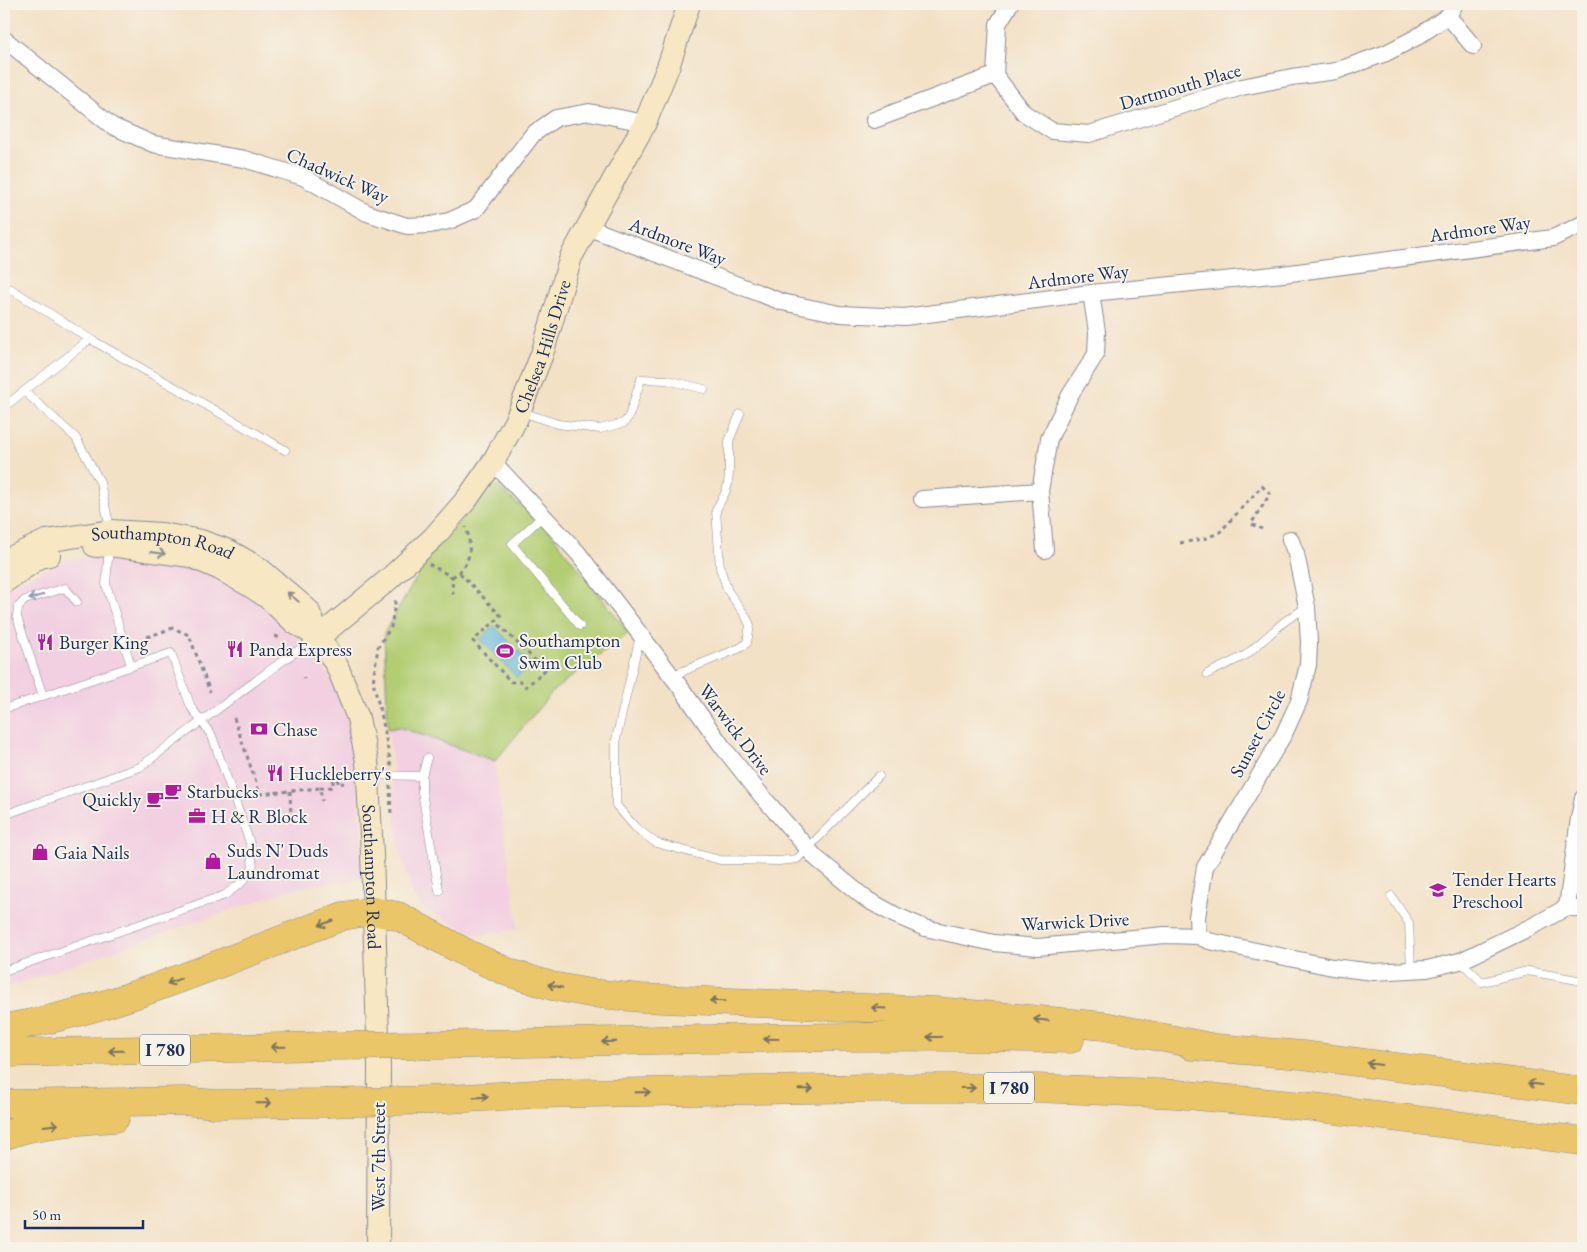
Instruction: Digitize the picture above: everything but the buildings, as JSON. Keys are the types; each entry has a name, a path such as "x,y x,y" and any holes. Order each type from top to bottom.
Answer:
{"highway":[{"path":"4,1028 90,1010 142,993 343,916 373,911 398,916 468,954 510,973 552,986 590,993 641,998 935,1011 1019,1018 1104,1026 1210,1047"},
{"name":"I 780","path":"4,1053 327,1046 994,1037 1105,1040 1302,1055 1583,1091"},
{"name":"I 780","path":"4,1104 184,1100 215,1104 326,1103 432,1100 535,1094 873,1088 1036,1088 1177,1094 1303,1106 1583,1141"},
{"path":"4,1136 12,1132 42,1126 106,1118 186,1113 215,1104"}],"street":[{"name":"Chelsea Hills Drive","path":"319,637 389,579 434,537 467,499 493,462 520,412 542,354 571,257 645,123 668,67 689,4"},
{"path":"874,120 994,75 998,24 1010,4"},
{"path":"1452,10 1473,46"},
{"name":"Dartmouth Place","path":"994,75 1024,113 1052,130 1089,134 1242,87 1336,71 1386,53 1417,37 1452,10"},
{"name":"Chadwick Way","path":"4,39 112,126 153,144 244,159 303,177 367,213 407,226 430,225 450,221 476,209 533,134 556,118 589,112 645,123"},
{"name":"Ardmore Way","path":"587,227 782,302 840,314 904,317 1091,293 1283,274 1543,240 1583,224"},
{"path":"1045,550 1040,491 1049,439 1070,395 1096,354 1097,332 1091,293"},
{"name":"Warwick Drive","path":"493,462 578,554 727,753 816,858 866,899 895,915 925,928 994,943 1038,947 1165,935 1198,936 1209,941 1332,967 1374,972 1427,969 1460,961 1575,908"},
{"path":"922,500 1040,491"},
{"name":"Southampton Road","path":"4,582 40,557 110,538"},
{"name":"Southampton Road","path":"4,561 46,541 110,538 190,556 220,569 249,585 266,597 294,623 319,637 337,666 358,718 368,761 378,1066"},
{"name":"Sunset Circle","path":"1198,936 1197,917 1205,867 1284,734 1299,701 1308,665 1307,607 1296,554 1290,539"},
{"path":"1575,908 1579,818 1583,798"},
{"name":"West 7th Street","path":"378,1066 378,1248"}],"lane":[{"path":"11,289 90,339 285,450"},
{"path":"4,406 90,339"},
{"path":"520,412 558,424 600,428 624,423 629,416 641,379 666,380 704,390"},
{"path":"24,391 76,438 100,482 110,538 106,584 131,666"},
{"path":"671,676 740,648 747,643 750,625 728,591 720,568 716,510 728,484 729,441 740,414"},
{"path":"543,516 512,544 580,626"},
{"path":"43,696 17,617 18,607 25,600 66,588 77,602"},
{"path":"1207,674 1246,655 1285,621 1307,607"},
{"path":"640,636 616,739 616,805 635,827 656,843 720,860 779,861 797,859 879,776"},
{"path":"4,815 140,767 290,656 319,637"},
{"path":"4,709 171,653 191,707 212,736 250,843 253,868 241,882 225,895 4,971"},
{"path":"427,758 422,776 422,792 439,891"},
{"path":"368,775 422,776"},
{"path":"1390,896 1409,923 1410,970"},
{"path":"1460,961 1482,982 1528,972 1583,982"}],"path":[{"path":"1180,543 1203,539 1219,533 1262,486 1270,494 1251,524 1262,529"},
{"path":"452,577 460,573 470,556 470,539 465,524 459,531"},
{"path":"422,571 436,558"},
{"path":"429,564 452,577"},
{"path":"460,573 501,616 495,621 474,641 511,682 521,682 526,687 545,670 495,621"},
{"path":"452,577 452,596"},
{"path":"391,817 391,776 387,739 373,682 373,670 378,647 391,627 396,597 403,590"},
{"path":"147,636 173,628 189,635 210,692"},
{"path":"275,636 280,638"},
{"path":"234,718 260,794 333,787 333,780 338,780 338,784 344,784"},
{"path":"320,788 322,801"},
{"path":"290,791 291,816"}],"shaded area":[{"path":"132,556 180,563 229,581 290,629 336,683 358,762 364,878 295,888 4,987 4,589 68,559"},
{"path":"399,727 494,758 518,929 477,936 423,908 411,890 399,846 393,787 393,765 388,729"}],"green space":[{"path":"493,483 546,527 629,633 554,690 495,761 399,727 388,729 384,633 429,557"}],"water":[{"name":"Southampton Swim Club","path":"494,626 531,664 517,678 480,639"}],"place":[{"name":"Burger King","path":"45,642"},
{"name":"Panda Express","path":"235,649"},
{"name":"Southampton Swim Club","path":"505,651"},
{"name":"Chase","path":"259,729"},
{"name":"Huckleberry's","path":"275,773"},
{"name":"Starbucks","path":"173,791"},
{"name":"Quickly","path":"155,799"},
{"name":"H & R Block","path":"197,816"},
{"name":"Gaia Nails","path":"40,852"},
{"name":"Suds N' Duds Laundromat","path":"213,861"},
{"name":"Tender Hearts Preschool","path":"1438,890"}]}
